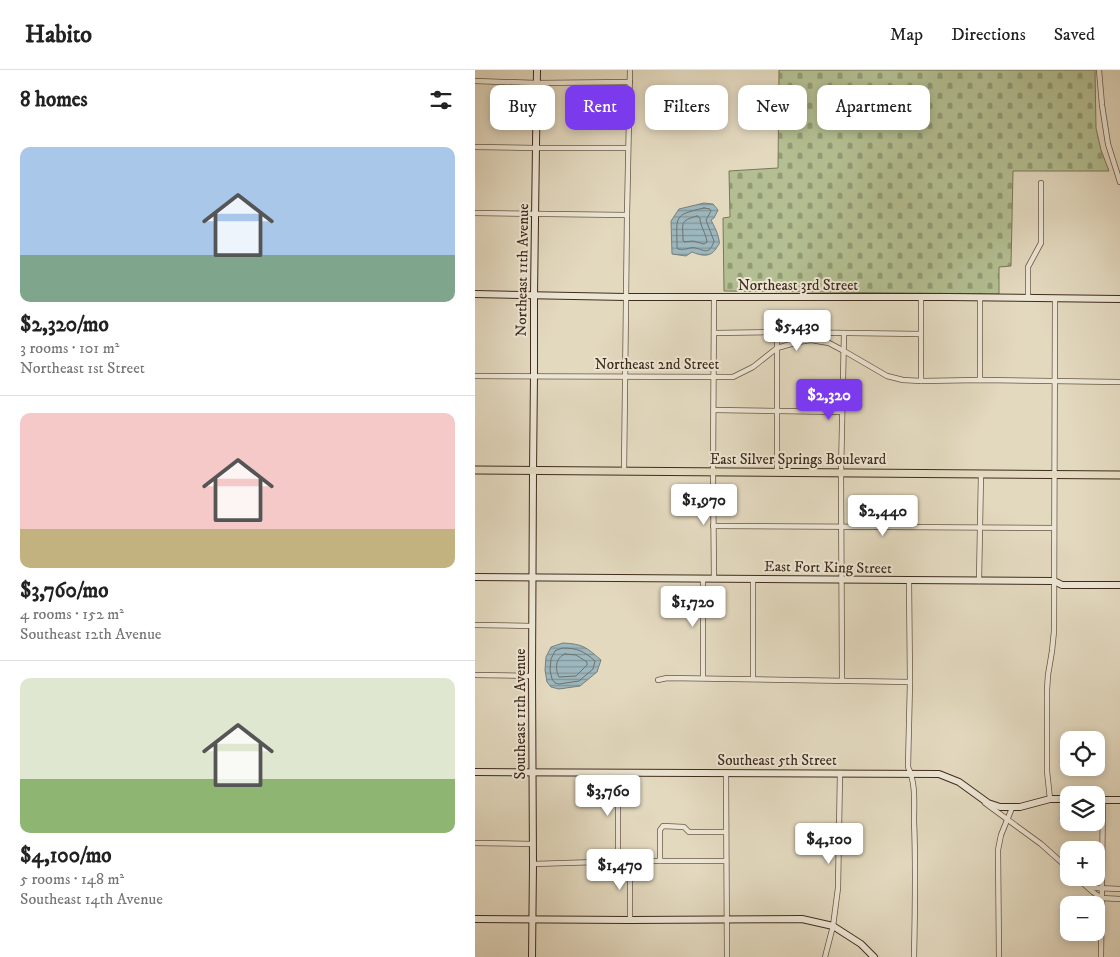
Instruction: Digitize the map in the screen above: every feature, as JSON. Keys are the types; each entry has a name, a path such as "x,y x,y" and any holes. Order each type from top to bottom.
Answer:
{"main road":[{"name":"East Silver Springs Boulevard","path":"475,470 1120,475"}],"street":[{"name":"Northeast 11th Avenue","path":"533,471 537,70"},
{"path":"624,472 630,70"},
{"path":"1099,70 1108,144 1120,182"},
{"path":"475,81 537,83 630,82"},
{"path":"475,147 628,148"},
{"path":"1028,298 1028,267 1041,244 1041,183"},
{"path":"475,213 627,215"},
{"name":"Northeast 3rd Street","path":"475,294 626,297 1120,300"},
{"path":"714,297 714,579"},
{"path":"921,298 921,381"},
{"path":"980,298 981,380"},
{"path":"1050,799 1047,771 1047,690 1054,631 1055,299"},
{"path":"777,332 777,473"},
{"path":"714,333 921,334"},
{"path":"809,333 809,340"},
{"path":"842,680 841,473 844,333"},
{"name":"Northeast 2nd Street","path":"475,376 733,377 753,366 777,348 809,340 829,343 887,376 903,380 1120,382"},
{"path":"714,410 842,412"},
{"name":"Southeast 11th Avenue","path":"532,957 533,471"},
{"path":"979,582 981,474"},
{"path":"713,526 1054,528"},
{"name":"East Fort King Street","path":"475,577 1054,582 1062,585 1120,585"},
{"path":"703,578 703,678"},
{"path":"753,579 753,679"},
{"path":"909,581 911,682 908,767 912,774 914,794 914,957"},
{"path":"475,625 532,626"},
{"path":"475,675 532,676"},
{"path":"658,680 667,678 703,678 911,682"},
{"name":"Southeast 5th Street","path":"475,772 939,774 959,782 988,803 1000,807 1012,808 1050,799 1060,800"},
{"path":"618,772 619,862"},
{"path":"726,773 727,957"},
{"path":"825,957 833,926 839,888 840,773"},
{"path":"981,798 985,804 1041,844 1060,861"},
{"path":"1105,800 1120,800"},
{"path":"999,957 998,850 1001,835 1012,808"},
{"path":"660,861 660,830 663,826 684,827 689,832 726,832"},
{"path":"1100,831 1101,896"},
{"path":"475,843 533,844"},
{"path":"630,861 630,920"},
{"path":"533,864 630,861 726,862"},
{"path":"1086,886 1098,896"},
{"path":"1090,886 1120,888"},
{"path":"1105,898 1120,900"},
{"path":"475,919 802,919 833,926 861,944 873,957"},
{"path":"1101,941 1101,957"}],"green space":[{"path":"779,70 1095,70 1096,128 1101,150 1109,171 1013,171 1011,266 999,267 999,294 724,291 723,218 730,217 729,171 778,168 778,130 807,130 807,85 779,85"}],"water":[{"path":"704,203 713,204 718,210 711,220 718,235 719,245 715,251 706,255 692,252 686,256 672,254 671,221 679,209"},
{"path":"563,643 584,647 601,660 597,672 580,686 559,689 551,687 547,682 545,670 546,657 551,647"}]}
